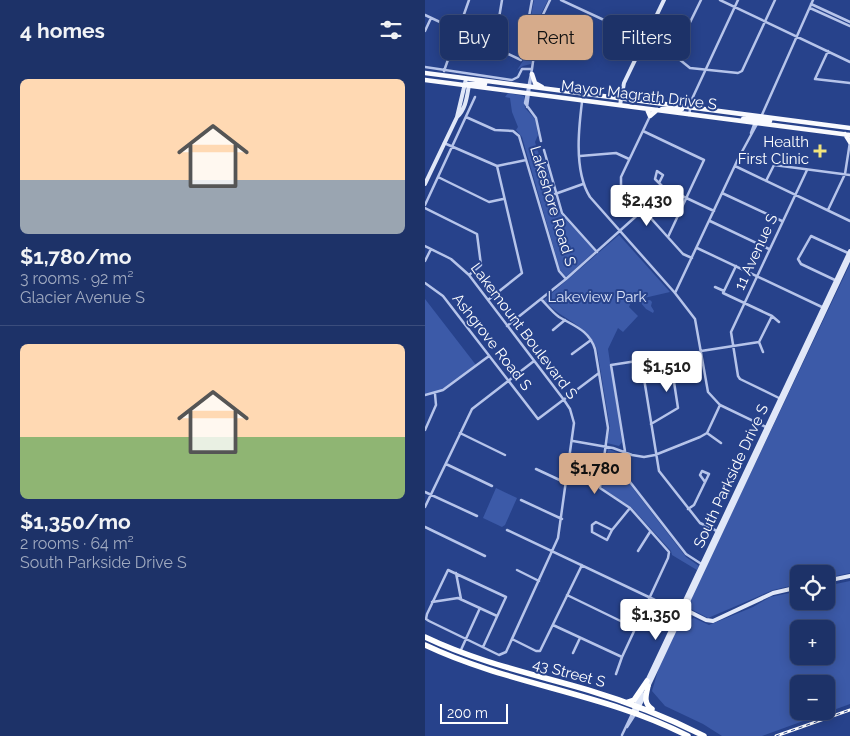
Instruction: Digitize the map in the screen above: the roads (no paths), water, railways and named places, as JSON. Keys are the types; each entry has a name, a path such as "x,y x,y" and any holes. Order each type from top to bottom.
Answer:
{"highway":[{"name":"43 Street S","path":"425,637 460,652 521,673 588,690 638,706 704,736"},
{"name":"43 Street S","path":"425,645 490,671 586,697 634,713 688,736"},
{"path":"626,702 634,700 648,683"},
{"path":"648,683 645,698 647,704 662,716"}],"main road":[{"path":"656,15 663,0"},
{"path":"620,105 624,83 635,60"},
{"path":"532,71 535,83 548,89"},
{"name":"Mayor Magrath Drive S","path":"425,73 528,94 689,115 723,119 803,122 850,128"},
{"name":"Mayor Magrath Drive S","path":"425,80 510,84 621,98 724,112 757,120 848,134"},
{"path":"425,184 457,117 467,82"},
{"path":"595,102 621,98"},
{"path":"620,105 623,102 645,102"},
{"path":"647,109 649,116 658,110 666,108 687,110 690,108"},
{"path":"689,115 695,111 724,112"},
{"path":"848,134 850,141"},
{"name":"South Parkside Drive S","path":"634,713 850,254"},
{"path":"835,579 850,576"},
{"path":"683,609 705,620 713,621 773,593 790,589"},
{"name":"South Parkside Drive S","path":"648,683 683,609"},
{"path":"679,620 685,614 692,614"}],"street":[{"path":"464,15 468,0"},
{"path":"500,15 502,0"},
{"path":"508,54 521,60 533,0"},
{"path":"541,141 536,118 525,103 532,71 538,25 550,0"},
{"path":"561,0 603,20"},
{"path":"701,0 675,56 690,68 739,73 742,71 775,0"},
{"path":"720,0 850,62"},
{"path":"689,115 692,99 738,0"},
{"path":"675,293 813,0"},
{"path":"811,6 850,22"},
{"path":"811,6 850,26"},
{"path":"425,15 440,22"},
{"path":"425,31 431,18"},
{"path":"828,51 815,79 850,83"},
{"path":"445,71 449,60"},
{"path":"425,68 512,80 517,77 522,69 532,71"},
{"path":"583,94 578,131 583,184 590,197 695,318 708,392 720,406 768,428"},
{"path":"469,275 481,266 477,234 425,207 475,97"},
{"path":"649,116 620,181 621,185 683,254 692,258"},
{"name":"Lakeshore Road S","path":"466,117 495,130 518,134 559,271 566,279"},
{"path":"643,131 704,160 667,237"},
{"path":"828,210 845,174 850,141"},
{"path":"444,143 497,166 527,160"},
{"path":"544,150 555,194 562,213 597,252"},
{"path":"580,156 616,154 629,159"},
{"path":"766,181 774,165 850,175"},
{"path":"488,300 523,273 497,166"},
{"path":"735,166 850,221"},
{"name":"11 Avenue S","path":"782,399 737,376 731,332 807,170"},
{"path":"439,177 489,202 504,198"},
{"path":"659,183 663,187 714,211"},
{"path":"555,194 583,184"},
{"path":"722,193 783,222"},
{"path":"507,326 566,279 643,210"},
{"path":"709,221 769,249"},
{"path":"837,281 801,264 798,259 811,236 850,254"},
{"name":"Lakemount Boulevard S","path":"425,246 451,259 469,275 564,400 573,416 574,430 559,538 506,652 501,655 429,622 426,619 432,602"},
{"path":"697,248 824,308"},
{"path":"425,261 431,249"},
{"path":"724,291 736,266"},
{"name":"Ashgrove Road S","path":"425,282 443,296 538,419 564,400"},
{"path":"715,287 724,291 723,293 772,316 779,322"},
{"path":"541,299 555,314 583,330 595,349 608,428 600,488 630,508 668,550 669,555 621,657 615,674"},
{"path":"763,352 759,342 772,316"},
{"path":"553,330 565,320"},
{"path":"571,354 591,340"},
{"path":"703,565 686,554 630,482 611,365 759,342"},
{"path":"425,396 443,390 489,356"},
{"path":"651,424 678,408 670,356"},
{"path":"641,360 659,471 700,523 719,532"},
{"path":"425,508 472,409 534,361"},
{"path":"564,400 599,373"},
{"path":"425,430 437,406 435,394"},
{"path":"573,441 605,446 641,457 655,455 696,440 707,432 720,406"},
{"path":"707,432 721,443"},
{"path":"461,433 505,455"},
{"path":"446,464 492,486"},
{"path":"535,469 567,483"},
{"path":"688,509 694,505 705,482"},
{"path":"425,492 477,516"},
{"path":"521,500 562,518"},
{"path":"612,530 594,523 591,532 606,540 630,508"},
{"path":"425,528 485,556"},
{"path":"507,530 650,598 683,609"},
{"path":"638,551 650,532"},
{"path":"512,639 539,652 582,565"},
{"path":"432,602 448,570 506,597 483,647"},
{"path":"517,570 539,581"},
{"path":"456,573 461,599"},
{"path":"567,595 635,628"},
{"path":"432,602 458,598 497,616"},
{"path":"460,652 480,608"},
{"path":"553,625 621,657"},
{"path":"573,653 581,638"},
{"path":"622,735 634,713"}],"railway":[{"path":"776,736 850,710"}],"place":[{"name":"Health First Clinic","path":"820,151"}],"park label":[{"name":"Lakeview Park","path":"597,297"}]}
